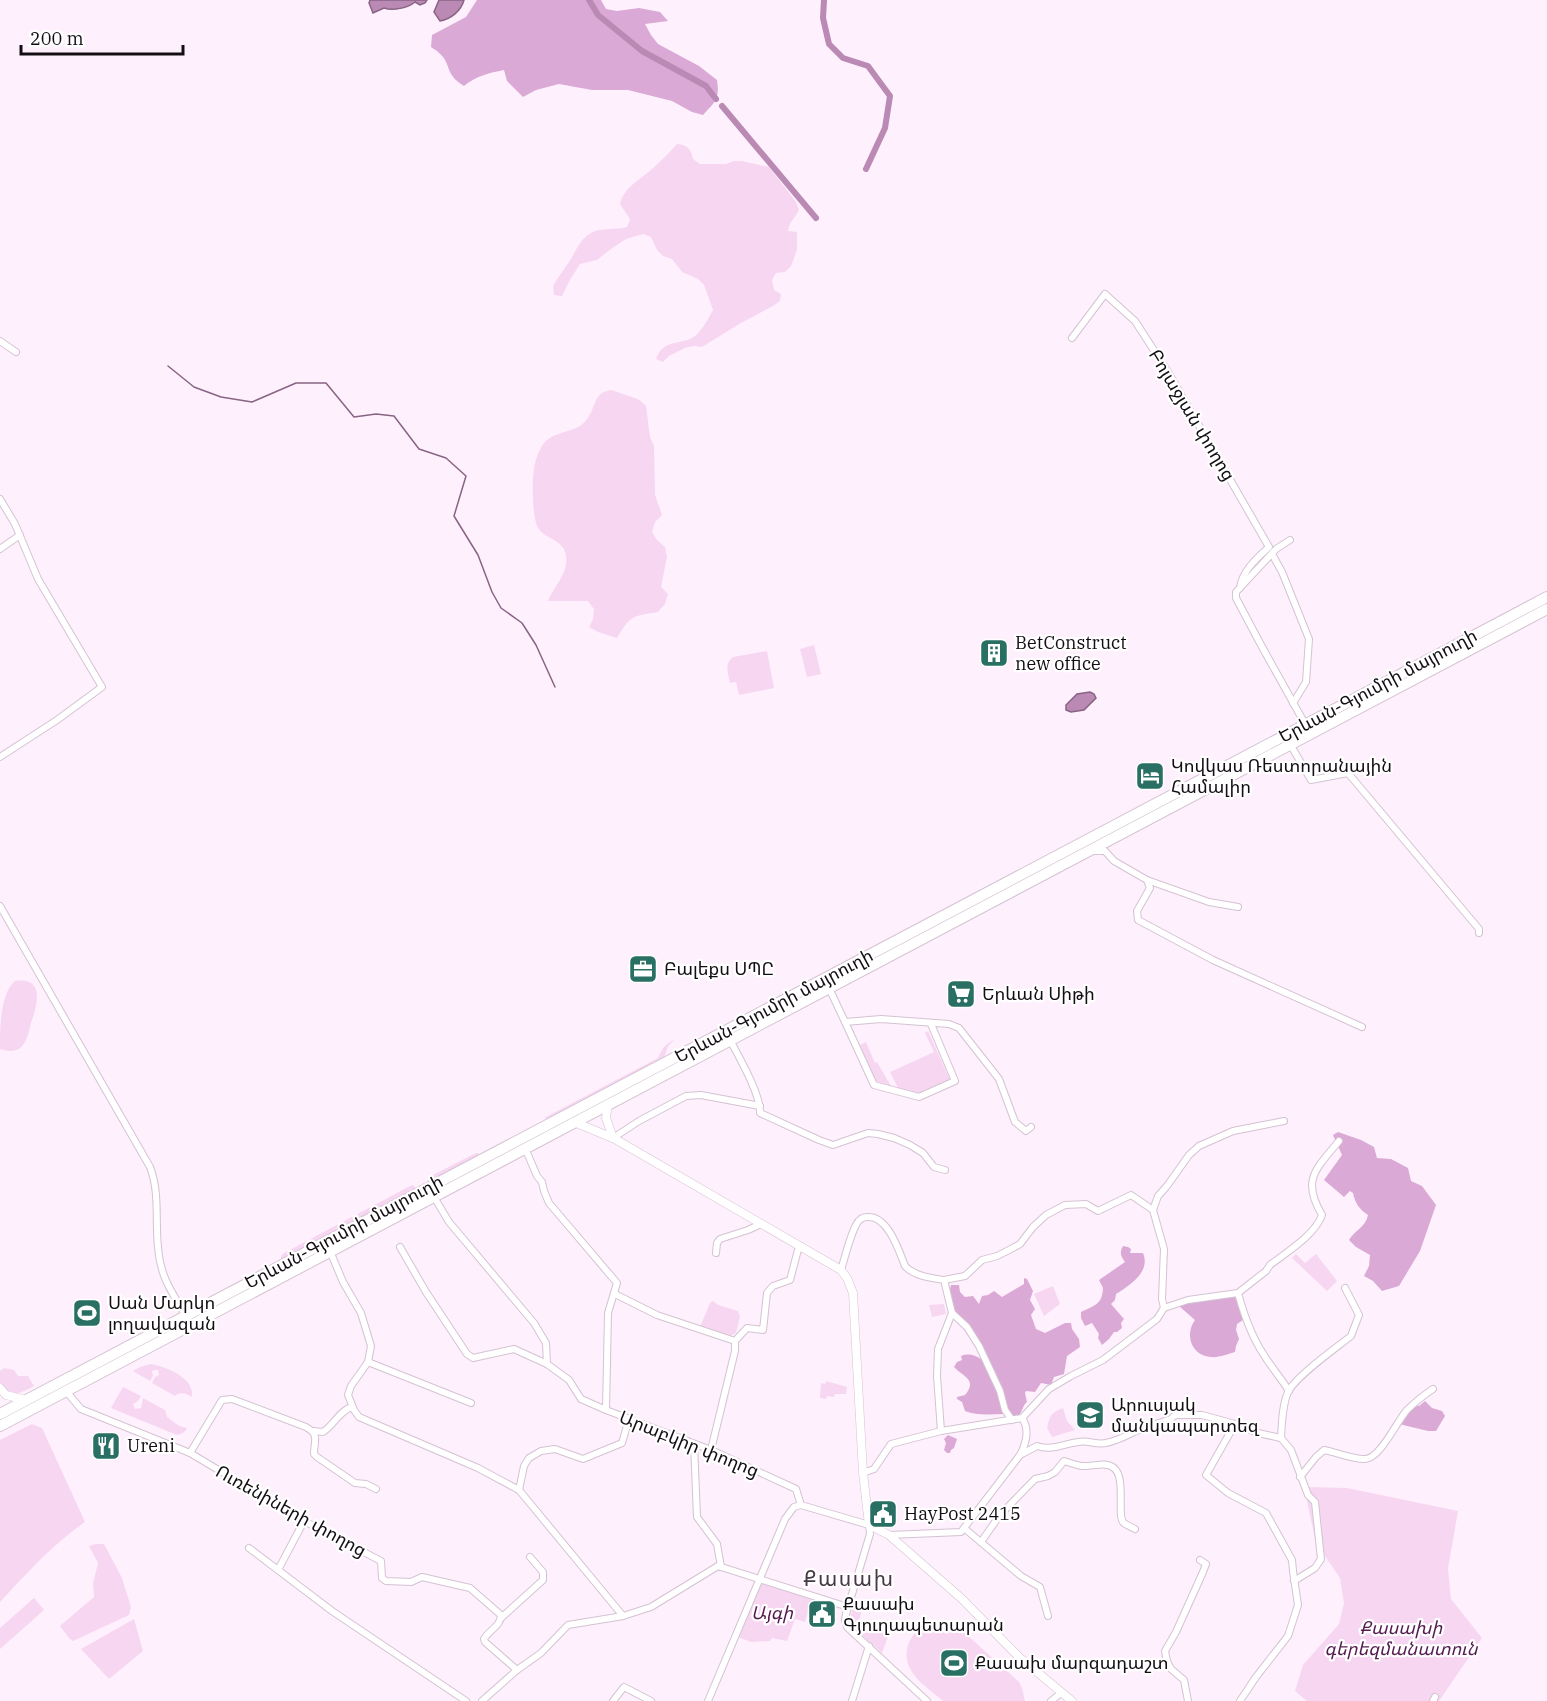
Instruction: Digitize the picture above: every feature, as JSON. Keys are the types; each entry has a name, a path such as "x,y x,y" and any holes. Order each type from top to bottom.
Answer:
{"highway":[{"name":"Երևան-Գյումրի մայրուղի","path":"0,1414 26,1400 81,1378 828,984 1290,744 1547,597"},
{"name":"Երևան-Գյումրի մայրուղի","path":"0,1426 66,1391 81,1378 186,1316 330,1251 730,1040 828,984 1305,724 1547,609"}],"street":[{"name":"Բոյաջյան փողոց","path":"1072,338 1105,294 1135,321 1168,372 1269,548 1246,572 1241,580 1240,588"},
{"path":"0,341 16,352"},
{"path":"0,499 15,524 38,579 102,687 73,710 0,757"},
{"path":"0,549 20,535"},
{"path":"1290,540 1272,554 1236,592 1236,598 1305,724"},
{"path":"1272,554 1282,572 1309,639 1306,682 1293,703"},
{"path":"1290,744 1311,780 1348,773 1479,929 1479,933"},
{"path":"1087,851 1105,851 1114,861 1147,880 1209,902 1238,907"},
{"path":"1147,880 1150,888 1137,910 1138,920 1213,960 1362,1027"},
{"path":"0,906 150,1167 156,1186 160,1265 164,1279 186,1316"},
{"path":"828,984 874,1085 919,1097 955,1081 932,1024"},
{"path":"845,1022 881,1019 949,1024 959,1028 999,1079 1015,1122 1026,1131 1031,1127"},
{"path":"730,1040 750,1080 760,1106 760,1113 833,1145 868,1133 894,1138 910,1144 923,1153 934,1167 945,1170"},
{"path":"613,1138 686,1096 701,1095 760,1106"},
{"path":"608,1104 606,1118 613,1138"},
{"path":"1164,1308 1162,1299 1164,1249 1153,1210 1158,1197 1189,1155 1199,1146 1233,1131 1284,1121"},
{"path":"574,1122 613,1138 841,1270 847,1278 853,1293 863,1473 870,1534 845,1620 847,1627 927,1701"},
{"path":"863,1473 874,1469 891,1444 941,1431 1022,1418 1048,1389 1103,1360 1156,1319 1164,1308 1188,1300 1238,1293 1319,1224 1322,1215 1311,1192 1313,1176 1339,1141"},
{"path":"525,1148 542,1182 549,1203 617,1283 615,1294 657,1314 735,1341"},
{"path":"841,1270 856,1224 862,1218 867,1217 876,1220 889,1230 908,1270 944,1280 965,1276 982,1260 997,1256 1020,1244 1046,1215 1065,1205 1086,1204 1098,1210 1131,1195 1153,1210"},
{"path":"433,1196 449,1222 534,1323 546,1343 546,1364"},
{"path":"716,1253 720,1239 761,1224"},
{"path":"711,1450 735,1351 735,1341 747,1328 763,1330 767,1293 773,1286 790,1280 799,1246"},
{"path":"400,1247 426,1292 467,1354 473,1358 514,1349 546,1364 568,1380 581,1399 606,1410"},
{"path":"330,1251 343,1282 361,1312 371,1346 368,1362 351,1386 348,1395 359,1417 478,1468 519,1490 622,1616"},
{"path":"944,1280 952,1313 967,1328 979,1346 1000,1391 1005,1410 1012,1420"},
{"path":"1281,1438 1283,1412 1289,1391 1302,1376 1351,1336 1359,1315 1345,1288"},
{"path":"1238,1293 1244,1318 1254,1339 1289,1391"},
{"name":"Արաբկիր փողոց","path":"615,1294 608,1313 606,1410 711,1450 796,1489 801,1505"},
{"path":"941,1431 937,1376 938,1349 952,1313"},
{"path":"368,1362 471,1403"},
{"path":"0,1388 6,1395 26,1400"},
{"path":"1300,1478 1323,1450 1363,1460 1370,1459 1384,1444 1407,1411 1424,1394 1433,1389"},
{"name":"Ուռենիների փողոց","path":"66,1391 81,1409 190,1453 304,1521 381,1561 382,1578 386,1581 411,1582 422,1577 470,1588 501,1615 501,1618"},
{"path":"190,1453 222,1400 232,1399 313,1431 323,1432 344,1410 352,1407"},
{"path":"1020,1455 1037,1446 1045,1449 1076,1442 1087,1441 1101,1444 1112,1442 1171,1419 1175,1415 1202,1415 1281,1438 1291,1450 1300,1478 1308,1495 1315,1502 1321,1559 1315,1568 1294,1581"},
{"path":"889,1534 961,1532 1020,1455 1026,1438 1026,1425 1022,1418"},
{"path":"519,1490 524,1466 529,1458 541,1451 555,1449 583,1459 622,1443 628,1419"},
{"path":"1235,1424 1206,1475 1228,1493 1266,1513 1292,1560 1298,1605 1288,1636 1240,1701"},
{"path":"313,1431 315,1435 314,1454 317,1457 355,1483 376,1488"},
{"path":"694,1444 697,1517 717,1544 721,1567"},
{"path":"981,1542 1000,1515 1035,1479 1048,1476 1064,1461 1080,1466 1106,1464 1117,1470 1122,1502 1121,1520 1135,1529"},
{"path":"708,1701 785,1519 794,1507 801,1505 868,1525 889,1534 961,1598 1019,1657 1071,1701"},
{"path":"278,1570 304,1521"},
{"path":"964,1528 1022,1576 1040,1587 1048,1616"},
{"path":"249,1548 332,1611 466,1701"},
{"path":"517,1670 484,1639 500,1623 501,1618 543,1580 543,1572 530,1557"},
{"path":"1188,1701 1184,1680 1167,1661 1166,1651 1206,1564 1200,1560"},
{"path":"482,1701 517,1670 541,1653 568,1625 622,1616 651,1607 718,1566 848,1607"},
{"path":"852,1701 869,1646"},
{"path":"613,1701 624,1687 651,1701"},
{"path":"1051,1701 1061,1693"}],"green space":[{"path":"677,144 688,148 693,159 700,164 726,164 742,161 769,167 796,202 799,210 788,231 797,232 797,250 791,266 785,272 776,273 772,280 774,290 781,294 780,301 702,347 685,348 669,356 663,362 656,359 662,349 695,336 713,310 704,285 698,279 682,272 672,259 663,256 657,250 651,237 643,234 626,239 597,260 580,264 562,296 554,295 553,286 580,243 587,236 599,230 627,227 630,219 620,204 625,193"},
{"path":"611,390 638,399 646,406 650,437 654,446 655,495 662,515 655,522 652,532 665,547 667,557 661,587 668,594 665,604 658,612 633,618 625,625 617,638 589,627 594,609 588,601 548,601 563,574 566,555 558,543 538,528 533,499 535,465 542,446 551,437 572,430 585,422 599,395"},
{"path":"814,645 821,674 807,677 800,649"},
{"path":"767,651 774,688 739,695 736,682 730,683 728,663 733,657"},
{"path":"15,981 31,983 37,994 37,1001 24,1044 17,1050 7,1051 0,1049 2,1012 6,994"},
{"path":"928,1031 950,1080 915,1095 899,1090 890,1072 934,1052 925,1033"},
{"path":"675,1039 668,1046 663,1061 552,1119 544,1118 658,1058 664,1047"},
{"path":"866,1042 875,1063 877,1062 891,1086 876,1081 860,1045"},
{"path":"476,1153 479,1156 430,1181 431,1176"},
{"path":"412,1185 417,1189 283,1261 281,1260 284,1253"},
{"path":"1296,1254 1305,1263 1316,1254 1337,1281 1327,1291 1292,1258"},
{"path":"1053,1286 1060,1304 1044,1316 1034,1294"},
{"path":"713,1301 718,1305 738,1311 740,1317 736,1333 728,1337 700,1327"},
{"path":"944,1304 946,1314 932,1317 929,1305"},
{"path":"151,1364 179,1374 189,1384 192,1397 181,1393 175,1396 152,1383 159,1375 158,1370 152,1371 153,1376 150,1381 133,1371"},
{"path":"4,1368 14,1370 18,1376 28,1376 34,1386 16,1394 8,1391 0,1383 0,1371"},
{"path":"826,1381 847,1387 846,1394 827,1396 826,1399 820,1398 821,1383 825,1384"},
{"path":"123,1387 141,1396 133,1404 135,1409 141,1408 143,1398 165,1410 167,1417 179,1426 187,1428 183,1433 177,1435 111,1408"},
{"path":"1063,1408 1067,1421 1075,1430 1052,1437 1047,1428 1049,1420 1053,1413"},
{"path":"32,1424 42,1428 85,1522 51,1549 0,1602 0,1440"},
{"name":"Քասախի գերեզմանատուն","path":"1304,1487 1347,1488 1458,1511 1448,1569 1451,1599 1482,1638 1439,1701 1307,1701 1295,1691 1303,1665 1339,1624 1344,1603 1340,1578 1316,1543"},
{"path":"104,1544 122,1578 131,1607 129,1615 73,1641 60,1626 94,1597 93,1583 98,1563 89,1546"},
{"name":"Այգի","path":"758,1580 812,1599 805,1622 795,1619 787,1641 772,1638 770,1641 751,1642 738,1637"},
{"path":"34,1598 44,1610 0,1649 0,1628"},
{"path":"855,1602 863,1605 859,1621 890,1631 882,1653 849,1621"},
{"path":"134,1619 143,1651 109,1679 81,1649"},
{"name":"Քասախ մարզադաշտ","path":"934,1621 956,1625 1019,1682 1025,1701 943,1701 922,1684 908,1664 907,1648 914,1634 926,1624"}],"shaded area":[{"path":"370,0 427,0 420,5 415,2 404,7 384,8 373,13"},
{"path":"439,0 464,0 461,8 455,14 440,21 434,12"},
{"path":"477,0 601,0 606,9 617,11 639,8 660,12 668,21 645,24 651,35 658,44 699,66 717,80 716,100 703,115 672,101 628,90 592,90 559,84 536,90 523,97 507,81 504,70 478,77 464,86 453,77 443,57 431,47 432,35 466,17"},
{"path":"1090,692 1096,698 1084,710 1071,712 1066,710 1066,705 1077,694"},
{"path":"1338,1132 1374,1147 1377,1158 1391,1159 1408,1168 1411,1181 1422,1186 1436,1205 1420,1251 1399,1286 1382,1291 1373,1281 1364,1276 1369,1266 1370,1255 1349,1240 1365,1223 1368,1215 1358,1206 1353,1193 1350,1191 1344,1197 1324,1180 1342,1155 1333,1135"},
{"path":"1123,1246 1131,1249 1130,1253 1143,1253 1144,1266 1138,1277 1116,1294 1111,1304 1124,1319 1121,1323 1122,1328 1114,1332 1102,1345 1098,1338 1099,1334 1092,1323 1085,1326 1081,1312 1094,1306 1101,1298 1103,1288 1099,1280 1125,1262 1121,1254"},
{"path":"1024,1278 1027,1279 1033,1291 1030,1300 1035,1309 1031,1315 1036,1329 1045,1333 1065,1323 1071,1323 1079,1339 1080,1347 1067,1356 1064,1374 1054,1377 1051,1385 1041,1383 1035,1392 1026,1391 1027,1402 1018,1416 965,1411 962,1402 957,1397 965,1395 969,1390 970,1382 954,1367 964,1355 981,1359 982,1347 954,1310 951,1285 959,1285 960,1292 965,1297 973,1296 979,1304 982,1296 994,1291 1002,1297 1024,1284"},
{"path":"1235,1297 1243,1320 1237,1324 1239,1339 1235,1352 1223,1356 1204,1356 1195,1349 1190,1338 1195,1320 1179,1306 1198,1300"},
{"name":"Սան Մարկո լողավազան","path":"84,1301 93,1305 96,1311 93,1311 97,1319 88,1323 79,1311 82,1310 80,1306"},
{"path":"1425,1401 1432,1408 1442,1411 1445,1416 1436,1431 1399,1424 1416,1405 1419,1406"},
{"path":"948,1435 957,1439 950,1453 944,1450 946,1443 944,1439"}],"waterway":[{"path":"589,0 598,15 642,51 706,86 716,99"},
{"path":"824,0 823,18 829,44 843,58 868,66 890,96 885,128 866,169"},
{"path":"722,106 816,218"},
{"path":"168,366 194,387 221,397 252,402 296,383 326,383 354,417 376,414 394,416 419,449 446,458 466,476 454,516 478,555 492,592 501,608 522,623 536,645 555,687"}],"place":[{"name":"BetConstruct new office","path":"994,653"},
{"name":"Կովկաս Ռեստորանային Համալիր","path":"1150,776"},
{"name":"Բալեքս ՍՊԸ","path":"643,969"},
{"name":"Երևան Սիթի","path":"961,994"},
{"name":"Սան Մարկո լողավազան","path":"87,1313"},
{"name":"Արուսյակ մանկապարտեզ","path":"1090,1415"},
{"name":"Ureni","path":"106,1446"},
{"name":"HayPost 2415","path":"883,1514"},
{"name":"Քասախ Գյուղապետարան","path":"822,1614"},
{"name":"Քասախ մարզադաշտ","path":"954,1663"}],"district":[{"name":"Քասախ","path":"849,1579"}]}
